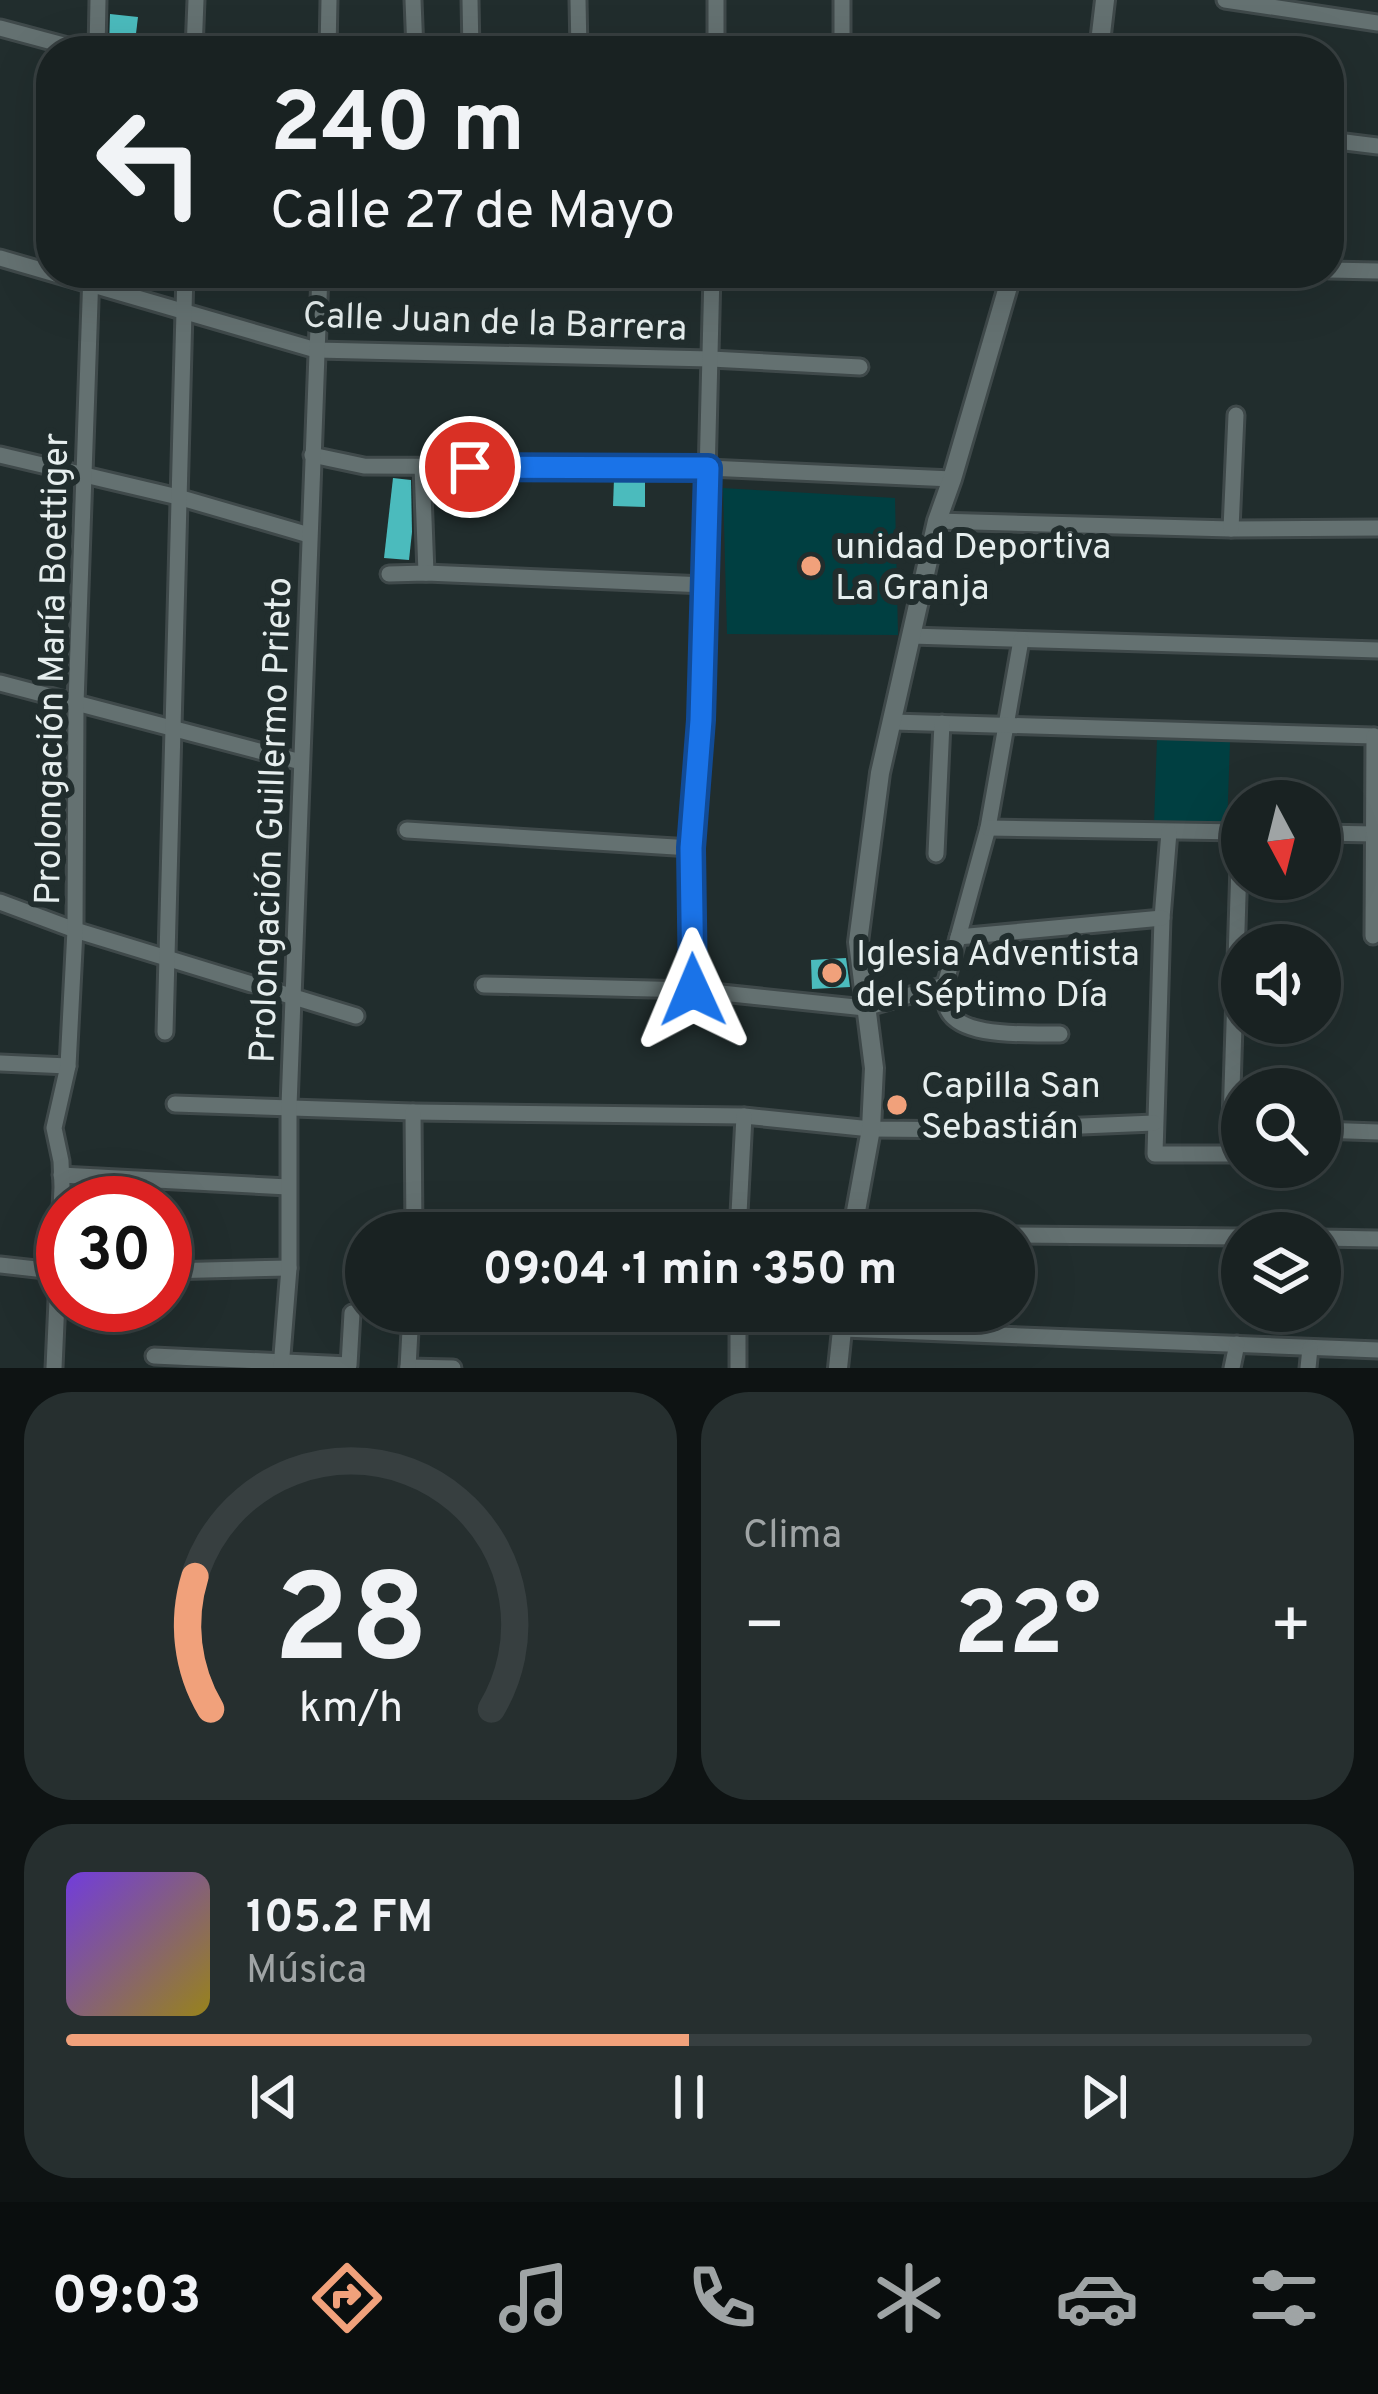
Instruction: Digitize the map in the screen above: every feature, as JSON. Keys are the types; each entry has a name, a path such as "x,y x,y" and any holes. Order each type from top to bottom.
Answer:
{"street":[{"path":"97,36 98,0"},
{"path":"195,36 196,0"},
{"path":"328,36 329,0"},
{"path":"413,0 414,36"},
{"path":"470,0 471,36"},
{"path":"578,0 578,36"},
{"path":"716,0 716,36"},
{"path":"842,0 842,36"},
{"path":"1101,36 1105,0"},
{"path":"1226,0 1378,23"},
{"path":"0,28 36,38"},
{"path":"1344,142 1378,146"},
{"name":"Calle Juan de la Barrera","path":"0,258 36,266"},
{"path":"1344,270 1378,271"},
{"name":"Prolongación María Boettiger","path":"62,1175 54,1128 68,1066 75,930 76,704 91,288"},
{"name":"Calle Juan de la Barrera","path":"115,288 183,313 316,350 860,367"},
{"path":"165,1032 184,288"},
{"name":"Prolongación Guillermo Prieto","path":"281,1366 289,1268 293,995 319,288"},
{"path":"693,990 691,848 701,720 712,288"},
{"path":"856,1212 871,1129 874,1069 858,941 880,773 937,521 1008,288"},
{"path":"1232,530 1236,415"},
{"path":"0,455 178,497 309,535"},
{"path":"312,455 364,466 708,468 952,479"},
{"path":"422,466 426,573"},
{"path":"937,521 1232,530 1378,528"},
{"path":"388,574 705,585"},
{"path":"911,636 1378,650"},
{"path":"1021,640 988,828 945,985 946,1005 952,1017 968,1027 1060,1034"},
{"path":"0,683 301,762"},
{"path":"892,722 1376,735 1373,936"},
{"path":"936,854 942,723"},
{"path":"988,828 1221,832"},
{"path":"407,830 691,848"},
{"path":"1168,832 1155,1154 1221,1154"},
{"path":"1341,833 1375,834"},
{"path":"1237,1068 1240,900"},
{"path":"0,902 75,930 356,1016"},
{"path":"958,937 1162,918"},
{"path":"484,985 693,990 865,1008 945,985"},
{"path":"0,1063 68,1066"},
{"path":"175,1104 744,1116 871,1129 1154,1123"},
{"path":"413,1112 414,1212"},
{"path":"739,1212 744,1116"},
{"path":"1341,1131 1378,1132"},
{"path":"62,1175 288,1187"},
{"path":"1035,1235 1221,1238"},
{"path":"1341,1238 1378,1239"},
{"path":"0,1265 36,1269"},
{"path":"192,1270 289,1268"},
{"name":"Prolongación María Boettiger","path":"54,1368 57,1332"},
{"path":"154,1356 281,1366 349,1365 351,1332"},
{"path":"410,1332 408,1367 453,1368"},
{"path":"738,1332 738,1368"},
{"path":"838,1368 842,1332"},
{"path":"1035,1332 1378,1350"},
{"path":"1232,1368 1237,1344"},
{"path":"1308,1368 1310,1348"}],"shaded area":[{"name":"unidad Deportiva La Granja","path":"723,488 895,498 898,635 727,634"},
{"path":"1157,739 1230,742 1229,780 1221,780 1221,827 1154,824"}],"building":[{"path":"110,14 138,17 136,36 109,36"},
{"path":"393,478 411,480 409,560 384,558"},
{"path":"614,479 645,480 645,507 613,506"},
{"name":"Iglesia Adventista del Séptimo Día","path":"846,958 850,987 812,989 811,960"}],"place":[{"name":"unidad Deportiva La Granja","path":"811,566"},
{"name":"Iglesia Adventista del Séptimo Día","path":"832,973"},
{"name":"Capilla San Sebastián","path":"897,1105"}],"route":[{"path":"470,467 708,468 701,720 691,848 693,990"}]}
